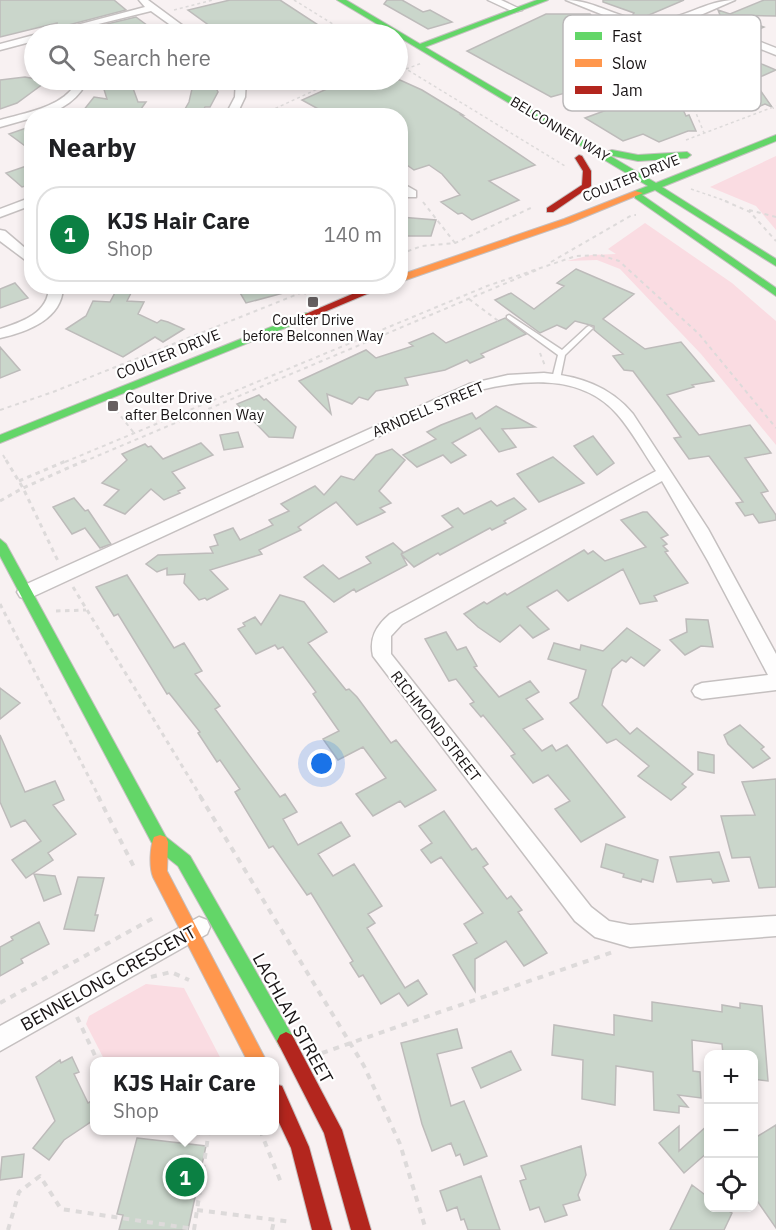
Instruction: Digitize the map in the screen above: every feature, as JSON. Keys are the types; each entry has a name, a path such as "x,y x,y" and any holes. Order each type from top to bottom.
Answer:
{"main road":[{"path":"408,46 421,47 439,43 544,0"},
{"name":"BELCONNEN WAY","path":"335,3 363,24"},
{"name":"BELCONNEN WAY","path":"335,3 376,24"},
{"name":"BELCONNEN WAY","path":"408,40 656,186 776,263"},
{"path":"421,47 419,51 423,63"},
{"name":"BELCONNEN WAY","path":"408,53 549,140"},
{"name":"COULTER DRIVE","path":"569,135 629,158 692,153 619,183 636,194"},
{"name":"COULTER DRIVE","path":"408,276 567,221 776,138"},
{"path":"682,202 681,193 702,174 776,143"},
{"name":"BELCONNEN WAY","path":"542,210 586,186 586,171 574,155 605,174"},
{"name":"COULTER DRIVE","path":"542,210 603,189"},
{"path":"636,194 776,293"},
{"path":"567,221 634,212 668,222 724,255"},
{"name":"COULTER DRIVE","path":"423,270 484,238 517,224"},
{"name":"COULTER DRIVE","path":"0,439 361,294"},
{"name":"LACHLAN STREET","path":"0,544 160,842 183,861 298,1062 333,1130 361,1230"},
{"path":"160,842 159,872 255,1057"},
{"path":"279,1102 300,1147 322,1230"}],"street":[{"path":"141,0 175,24"},
{"path":"493,0 518,10"},
{"path":"571,0 608,15"},
{"path":"696,15 730,0"},
{"path":"88,24 152,8"},
{"path":"0,47 24,42"},
{"path":"761,45 776,51"},
{"path":"45,108 67,100 78,90"},
{"path":"236,108 240,90"},
{"path":"0,124 24,115"},
{"path":"408,191 412,194"},
{"path":"0,213 24,204"},
{"path":"0,234 24,254"},
{"path":"0,334 34,320 49,310 56,299 56,294"},
{"name":"ARNDELL STREET","path":"26,592 474,387 523,377 553,378 593,388 624,411 665,473 722,568 776,672"},
{"name":"RICHMOND STREET","path":"665,473 396,619 386,627 379,646 382,656 583,914 595,926 630,936 776,926"},
{"path":"702,691 776,681"},
{"name":"BENNELONG CRESCENT","path":"0,1039 216,918"}],"lane":[{"path":"509,316 562,354"},
{"path":"553,378 562,354 589,328"}],"path":[{"path":"161,14 213,0"},
{"path":"294,0 333,24"},
{"path":"408,70 564,166"},
{"path":"276,108 315,90"},
{"path":"695,111 704,134 776,106"},
{"path":"694,190 776,218"},
{"path":"412,194 421,200 455,243"},
{"path":"746,209 776,241"},
{"path":"408,251 422,246 455,243 542,210"},
{"path":"0,501 23,488 138,438 548,264 634,212"},
{"path":"19,481 487,286 576,256 600,255 619,261 699,334 776,428"},
{"path":"0,410 53,392 298,294"},
{"path":"469,299 504,326"},
{"path":"540,353 553,378"},
{"path":"113,406 138,438"},
{"path":"0,450 23,488 65,574 86,610 364,1066 400,1144 426,1230"},
{"path":"0,604 137,873"},
{"path":"49,611 86,610"},
{"path":"0,1003 158,915"},
{"path":"350,1044 622,949"},
{"path":"146,978 171,972 190,981"},
{"path":"77,1017 96,1057"},
{"path":"8,1230 19,1192 40,1176 61,1209 194,1230 207,1135"},
{"path":"262,1135 280,1180"},
{"path":"197,1210 292,1222"},
{"path":"272,1230 273,1221"}],"shaded area":[{"path":"776,156 776,230 756,206 710,187"},
{"path":"645,223 732,283 776,321 776,445 701,354 620,269 597,260 567,261 591,255 616,254 608,249"},
{"path":"146,984 184,988 220,1057 103,1057 86,1024 89,1016"}],"building":[{"path":"0,0 114,0 126,10 72,24 24,24 24,31 0,37"},
{"path":"230,0 280,0 317,24 207,24 188,10"},
{"path":"387,0 402,0 423,12 430,10 452,22 428,29 384,4"},
{"path":"603,0 684,0 649,15 633,15 634,13 603,2"},
{"path":"764,0 776,0 776,16 720,15 718,10 730,14"},
{"path":"546,14 591,15 563,15 563,94 551,97 467,51"},
{"path":"136,17 145,24 107,24"},
{"path":"761,64 776,70 761,77"},
{"path":"24,77 24,90 35,90 17,103 0,109 0,80"},
{"path":"408,84 463,115 461,115 535,165 489,181 519,200 472,220 462,213 458,214 441,202 460,195 442,174 429,165 414,170 408,166 408,108 316,108 302,100 324,90 408,90"},
{"path":"104,90 134,90 138,102 146,102 142,108 85,108 94,97 107,99"},
{"path":"192,90 217,90 218,92 210,107 186,108"},
{"path":"761,91 772,107 765,104 761,106"},
{"path":"604,111 684,111 686,116 689,115 696,131 688,131 659,142 643,134 623,141 585,118"},
{"path":"24,129 24,145 9,134"},
{"path":"24,167 24,186 22,187 6,173"},
{"path":"408,218 436,220 431,236 408,236"},
{"path":"576,269 634,294 603,319 645,349 681,342 714,381 692,385 694,387 667,395 699,435 750,425 771,453 745,458 768,491 761,493 776,515 776,520 759,523 753,514 745,516 736,503 743,502 709,456 689,459 674,438 681,437 660,407 633,371 624,370 613,356 623,354 594,330 594,326 575,321 566,329 557,325 540,333 495,300 511,293 534,309 564,286 557,283"},
{"path":"15,283 28,298 0,308 0,289"},
{"path":"114,294 130,294 127,301 144,302 138,314 157,323 161,320 184,329 163,342 155,337 123,357 66,329 86,316 93,301 110,302"},
{"path":"241,294 280,294 246,303"},
{"path":"505,318 526,334 481,354 484,357 470,363 467,360 445,370 405,378 408,385 376,391 368,400 359,397 352,404 327,394 331,414 299,381 366,350 376,358 413,346 409,343 433,333 446,343"},
{"path":"0,347 20,370 0,378"},
{"path":"259,395 296,427 293,438 269,437 237,404"},
{"path":"496,406 535,427 502,429 516,447 499,452 480,428 452,443 466,455 451,463 443,455 417,467 403,455 436,439 427,432 472,413 476,419"},
{"path":"238,432 243,447 224,450 220,435"},
{"path":"593,436 614,463 597,475 574,446"},
{"path":"201,443 213,455 172,472 185,488 178,491 180,493 164,500 151,489 125,514 104,505 119,490 102,483 127,460 122,454 145,444 148,447 151,446 163,459"},
{"path":"392,449 405,460 379,491 391,503 380,508 385,512 357,525 336,502 298,527 301,530 259,550 262,554 210,570 228,589 207,600 205,598 199,600 184,583 185,574 167,575 167,568 157,572 146,564 158,555 213,553 210,547 218,545 214,535 233,528 240,540 273,525 269,520 289,511 281,504 315,486 324,495 341,476 354,480 376,455"},
{"path":"553,457 584,483 539,502 517,474"},
{"path":"74,498 85,511 88,510 111,544 100,548 85,528 72,534 53,507"},
{"path":"514,498 526,509 504,521 506,523 492,530 490,528 414,567 401,554 453,527 442,516 458,508 464,514 491,501 497,506"},
{"path":"647,512 668,535 661,538 667,544 663,546 668,551 665,552 688,583 654,596 657,601 640,604 623,569 568,601 557,590 527,607 549,629 533,638 520,625 500,642 464,614 484,602 487,604 505,593 507,595 584,550 588,554 593,551 605,561 646,547 621,520"},
{"path":"393,543 403,552 401,554 407,565 356,592 354,589 334,602 304,577 323,565 339,579 371,563 366,557"},
{"path":"127,575 174,648 184,643 202,671 195,674 220,706 215,709 280,797 285,794 297,812 283,819 298,845 341,822 350,836 318,854 333,876 354,864 382,906 368,914 375,923 367,928 405,988 418,980 427,994 408,1006 399,993 381,1004 363,975 359,977 350,963 353,961 311,893 307,895 273,846 269,848 235,792 240,789 220,760 217,762 198,733 200,732 169,693 167,694 118,614 114,616 96,587"},
{"path":"280,595 304,602 327,632 308,643 346,690 349,689 357,697 391,743 396,740 436,790 405,807 400,801 373,816 356,794 386,778 363,747 338,760 323,739 339,731 313,694 316,692 283,647 278,649 275,645 256,654 238,629 245,626 243,623 255,617 261,625"},
{"path":"686,619 708,620 713,647 701,646 685,655 670,640 687,632"},
{"path":"627,628 660,650 644,666 631,657 626,662 622,660 612,669 602,705 630,734 637,728 693,774 682,784 686,787 671,800 638,776 649,766 616,739 607,743 570,703 578,698 586,670 548,659 554,643 580,650 581,645 603,651"},
{"path":"446,632 457,650 466,647 477,666 474,667 499,697 530,681 539,692 526,699 543,719 523,729 542,751 552,745 556,751 567,745 625,817 581,842 555,809 570,801 548,775 533,783 511,756 515,754 483,715 481,717 470,704 474,702 456,679 449,681 425,639"},
{"path":"0,688 20,703 0,719"},
{"path":"740,725 764,747 761,749 770,758 753,768 728,744 724,735"},
{"path":"0,735 25,792 55,781 64,800 53,805 76,834 48,853 53,860 26,878 12,860 41,841 25,820 11,827 0,802"},
{"path":"698,752 714,755 714,773 698,770"},
{"path":"776,779 776,887 759,888 750,857 732,858 721,816 755,815 742,782"},
{"path":"444,811 472,850 476,848 488,864 483,867 507,899 511,896 522,910 518,912 547,953 524,966 506,941 475,959 475,991 453,955 477,943 464,924 483,913 441,857 431,863 421,850 432,843 419,826"},
{"path":"606,844 658,860 653,882 642,879 641,882 623,877 624,874 601,867"},
{"path":"719,852 729,881 713,883 711,879 677,882 670,857"},
{"path":"34,874 55,876 61,894 44,901"},
{"path":"78,877 104,878 95,915 98,915 94,931 64,929"},
{"path":"39,922 49,944 21,959 23,963 0,976 0,947 13,940 11,937"},
{"path":"652,1002 722,1012 722,1005 740,1008 740,1003 762,1006 768,1081 758,1080 758,1050 723,1050 722,1044 692,1040 693,1071 700,1072 701,1098 678,1095 688,1107 679,1106 679,1113 654,1110 653,1072 616,1066 615,1105 582,1099 583,1060 552,1055 554,1025 614,1035 614,1015 652,1021"},
{"path":"457,1029 462,1048 437,1054 451,1106 464,1101 487,1156 464,1165 460,1154 456,1156 451,1143 432,1151 422,1124 401,1043"},
{"path":"511,1051 521,1070 481,1088 472,1068"},
{"path":"72,1057 79,1072 74,1074 88,1103 90,1102 90,1122 64,1140 49,1160 33,1148 55,1121 36,1077 60,1060 61,1063"},
{"path":"776,1125 776,1228 758,1202 758,1136"},
{"path":"679,1126 679,1151 704,1129 704,1156 684,1173 659,1143"},
{"path":"137,1138 206,1146 188,1230 119,1230 123,1215 117,1214"},
{"path":"581,1146 586,1175 578,1195 580,1200 563,1205 567,1215 545,1222 539,1207 530,1210 520,1181 526,1179 521,1166"},
{"path":"24,1154 22,1177 0,1180 2,1157"},
{"path":"481,1176 500,1230 468,1230 464,1219 461,1220 457,1207 447,1211 440,1191"},
{"path":"692,1185 704,1194 704,1212 732,1213 724,1230 670,1230"}],"traffic: fast":[{"path":"341,0 382,24"},
{"path":"421,47 425,43 544,0"},
{"path":"408,40 682,202 776,263"},
{"path":"638,193 776,138"},
{"path":"612,153 638,158 687,155"},
{"path":"638,196 776,293"},
{"path":"0,439 306,316"},
{"path":"0,544 160,842 184,861 286,1041"}],"traffic: slow":[{"path":"408,276 567,221 638,193"},
{"path":"160,842 159,872 255,1057"}],"traffic: jam":[{"path":"550,210 586,186 587,171 579,158"},
{"path":"306,316 361,294"},
{"path":"286,1041 333,1130 361,1230"},
{"path":"279,1102 300,1147 322,1230"}],"place":[{"name":"Coulter Drive before Belconnen Way","path":"313,302"},
{"name":"Coulter Drive after Belconnen Way","path":"113,406"},
{"name":"KJS Hair Care","path":"185,1177"}]}
